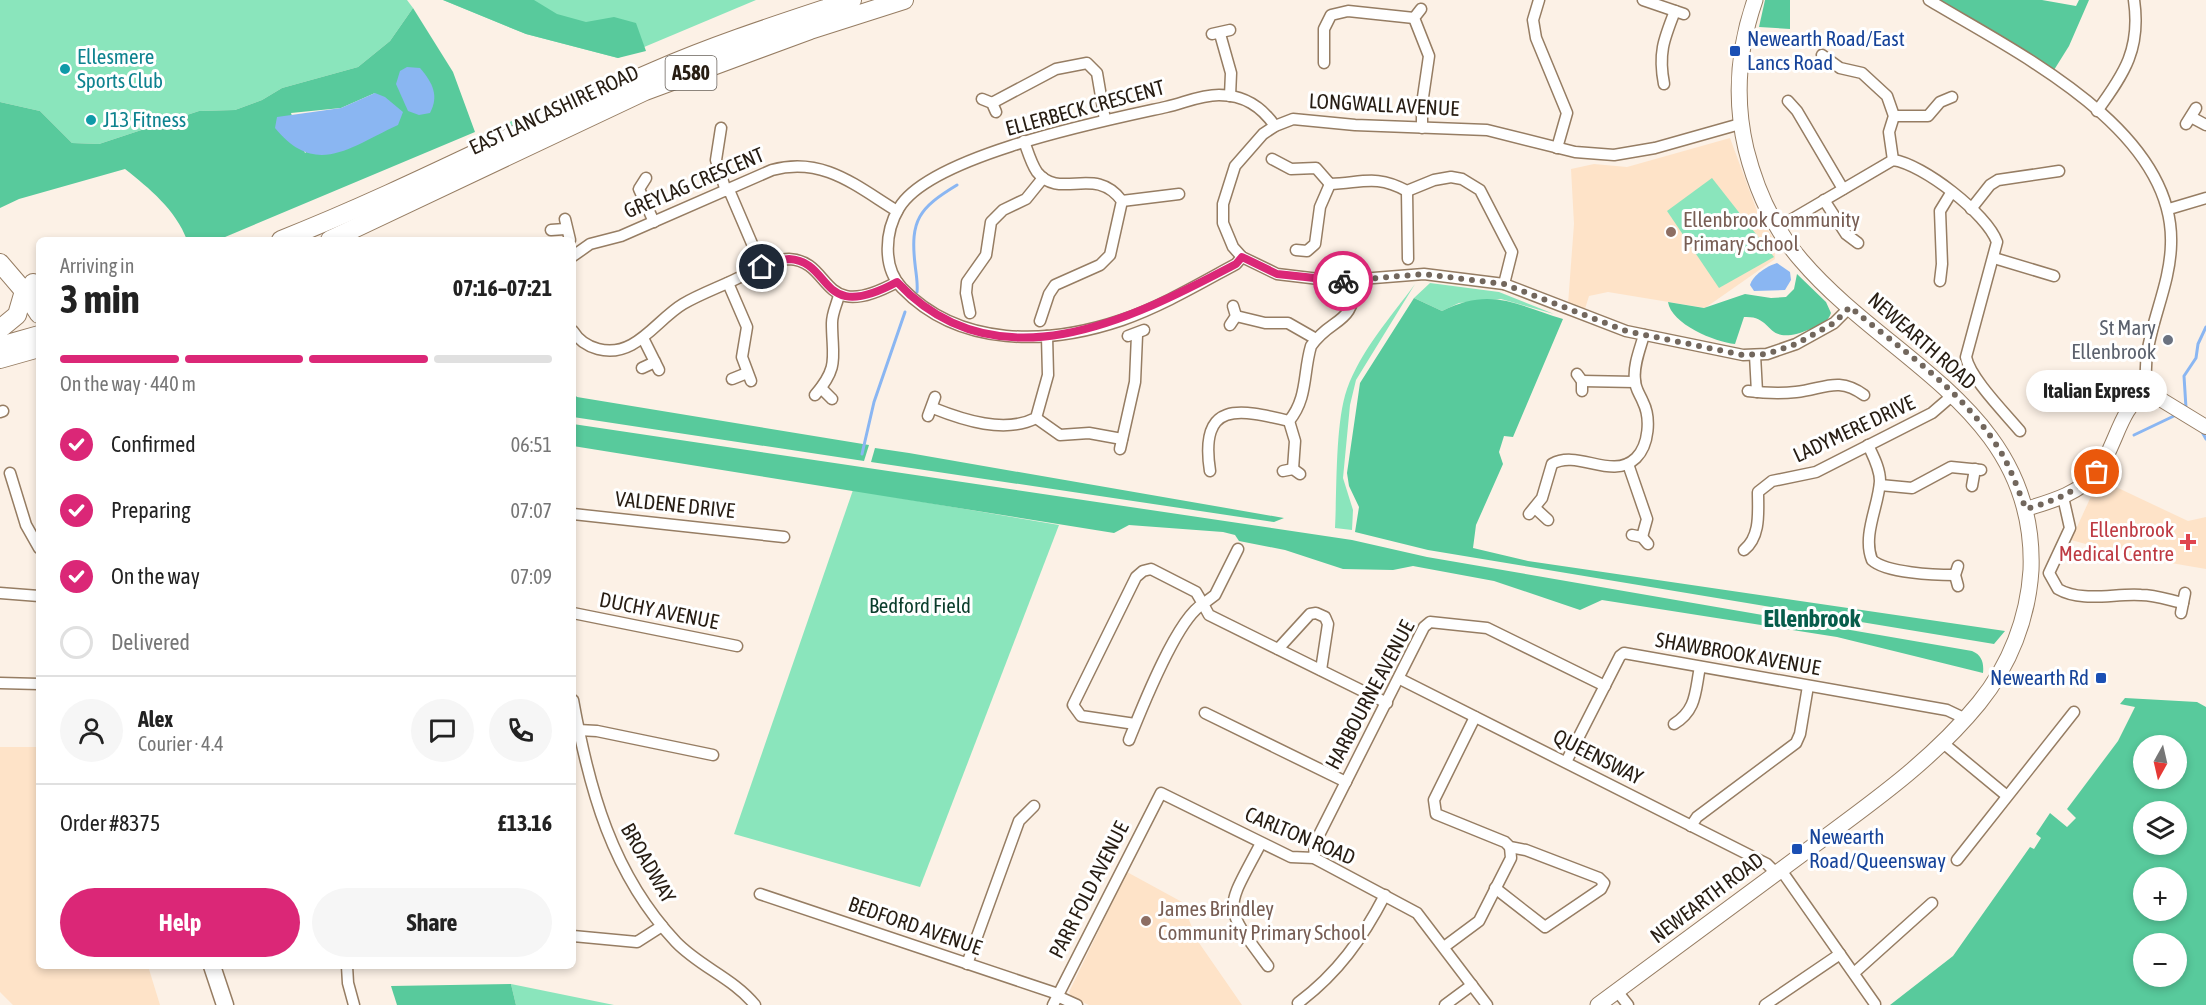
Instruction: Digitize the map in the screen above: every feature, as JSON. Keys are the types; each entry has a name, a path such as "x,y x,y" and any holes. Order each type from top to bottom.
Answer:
{"highway":[{"name":"EAST LANCASHIRE ROAD","path":"289,237 365,207 469,155 657,70 852,0"},
{"name":"EAST LANCASHIRE ROAD","path":"336,237 645,91 799,33 904,0"},
{"path":"0,248 34,288"},
{"path":"0,262 34,288"},
{"path":"0,329 17,315 34,288"},
{"path":"0,334 36,322"},
{"path":"2,354 36,337"},
{"path":"2,354 36,348"}],"main road":[{"name":"NEWEARTH ROAD","path":"1598,1005 1897,784 1943,743 1965,719 2004,666 2023,619 2028,594 2031,561 2026,509 1997,446 1954,394 1850,307 1803,263 1777,228 1754,177 1740,124 1741,53 1755,0"},
{"path":"2,354 36,359"},
{"path":"213,969 225,1005"}],"street":[{"path":"1539,0 1533,20 1536,38 1567,113 1557,148"},
{"path":"1643,0 1680,13 1662,45 1660,63 1664,86"},
{"path":"1929,0 2046,71 2097,111 2132,143 2151,173 2169,209 2171,254 2148,340 2145,366 2147,391"},
{"path":"2097,111 2121,80 2130,47 2137,34 2137,1"},
{"path":"1324,63 1330,45 1325,24 1331,15 1338,12 1417,14 1430,56 1422,104 1422,128"},
{"path":"1221,33 1231,73 1230,96"},
{"path":"1822,55 1840,68 1862,73 1887,96 1894,116 1889,132 1893,160"},
{"path":"990,104 1056,69 1087,63 1097,73 1105,120"},
{"name":"ELLERBECK CRESCENT","path":"897,282 888,249 889,234 897,211 908,197 930,180 1024,141 1194,98 1230,96 1259,106 1275,126"},
{"path":"1894,116 1928,116 1940,102 1952,97"},
{"path":"1788,101 1797,111 1843,189"},
{"path":"2191,116 2206,125"},
{"name":"LONGWALL AVENUE","path":"1242,257 1233,247 1223,223 1226,190 1242,155 1275,126 1303,119 1334,124 1487,130 1594,155 1622,154 1740,124"},
{"path":"721,128 715,141 717,166 762,267"},
{"path":"1024,141 1031,162 1043,178 1059,185 1093,183 1111,189 1122,201"},
{"path":"1272,159 1291,169 1316,168 1330,184"},
{"path":"1777,228 1893,160 1918,168 1971,209 1993,231 1997,242 1966,357 1967,365 2020,431"},
{"name":"GREYLAG CRESCENT","path":"576,250 621,236 772,170 806,165 832,172 897,211"},
{"path":"1971,209 1994,182 2045,168 2059,171"},
{"path":"1330,184 1365,179 1381,180 1407,191 1434,180 1451,177 1462,179 1480,190 1512,252 1504,284"},
{"path":"646,178 633,187 654,222"},
{"path":"966,309 967,282 986,255 989,227 994,217 1026,200 1043,178"},
{"path":"1296,250 1307,251 1315,244 1320,207 1330,184"},
{"path":"1407,191 1412,246 1408,259"},
{"path":"1940,281 1942,264 1940,212 1951,193"},
{"path":"1122,201 1143,197 1166,202 1179,194"},
{"path":"2169,209 2206,198"},
{"path":"1824,200 1846,234 1858,243"},
{"path":"1040,321 1049,308 1055,285 1100,265 1110,255 1122,201"},
{"path":"551,230 565,224 569,237"},
{"path":"576,334 586,345 607,351 618,350 643,338 684,303 762,267 785,259 798,260 810,267 825,284 839,295 866,296 897,282 922,306 958,327 1005,337 1047,336 1122,320 1169,299 1236,264 1242,257 1259,268 1277,274 1321,280 1356,280 1424,274 1504,284 1577,314 1644,335 1718,351 1755,355 1781,350 1809,337 1834,323 1850,307"},
{"path":"1994,258 2054,276"},
{"path":"1289,421 1302,402 1308,354 1316,339 1350,311 1355,296 1356,280"},
{"path":"728,283 747,327 742,357 749,377 732,379"},
{"path":"832,399 818,391 831,374 835,359 833,316 839,295"},
{"path":"1233,316 1265,323 1288,323 1316,339"},
{"path":"1036,418 1060,435 1089,433 1121,444 1136,382 1136,334"},
{"path":"1548,520 1532,511 1542,498 1548,464 1574,459 1612,467 1628,464 1641,452 1647,413 1635,382 1644,335"},
{"path":"1036,418 1048,375 1047,336"},
{"path":"642,368 657,366 643,338"},
{"path":"1755,355 1752,392 1797,392 1831,384 1852,383 1864,395"},
{"path":"1580,382 1635,382"},
{"path":"2147,391 2204,426"},
{"path":"2026,509 2063,497 2083,485 2097,472 2129,405 2147,391"},
{"name":"LADYMERE DRIVE","path":"1744,550 1753,541 1757,524 1758,492 1761,488 1772,481 1816,472 1932,413 1954,394"},
{"path":"932,407 951,416 999,425 1019,425 1036,418"},
{"path":"1210,471 1204,459 1209,433 1222,412 1243,411 1289,421"},
{"path":"1289,421 1295,441 1292,471"},
{"path":"1868,445 1879,472 1880,485 1873,511 1872,560"},
{"path":"1628,464 1647,519 1640,539"},
{"path":"1880,485 1912,488 1944,469 1958,466 1978,470 1972,486"},
{"path":"10,473 26,525 36,543"},
{"path":"2063,497 2070,528 2049,573 2058,589 2070,594 2106,597 2142,595 2183,603"},
{"name":"VALDENE DRIVE","path":"576,514 773,533 784,537"},
{"path":"1129,740 1148,691 1185,625 1194,610 1215,595 1238,549"},
{"path":"1862,568 1872,560"},
{"path":"1872,560 1880,566 1915,573 1957,576"},
{"path":"1135,724 1081,716 1073,705 1136,577 1145,570 1157,571 1196,592 1212,617 1387,703"},
{"path":"0,593 36,596"},
{"path":"1278,649 1310,614 1316,613 1325,617 1328,624 1321,670"},
{"name":"DUCHY AVENUE","path":"576,614 737,646"},
{"name":"HARBOURNE AVENUE","path":"1314,858 1315,843 1400,679 1424,627 1435,621 1493,631 1605,686"},
{"name":"SHAWBROOK AVENUE","path":"1566,762 1624,653 1947,710 1965,719"},
{"path":"1672,725 1686,717 1692,707 1700,667"},
{"name":"QUEENSWAY","path":"1400,679 1778,871"},
{"path":"0,683 36,684"},
{"path":"1691,826 1697,817 1796,743 1800,734 1808,686"},
{"path":"1205,713 1346,782"},
{"path":"1957,860 2068,714"},
{"path":"1475,717 1434,800 1434,809 1440,817 1505,842 1510,847 1526,850 1599,878 1603,886 1545,927 1495,888"},
{"name":"BROADWAY","path":"576,718 592,791 608,837 631,880 662,926 688,953 732,982 755,1005"},
{"path":"578,730 597,731 713,755"},
{"path":"1943,743 2007,796"},
{"name":"CARLTON ROAD","path":"1161,793 1291,857 1314,858 1417,913 1486,1005"},
{"name":"PARR FOLD AVENUE","path":"1056,999 1161,793"},
{"path":"967,964 1019,820 1028,808"},
{"path":"1956,841 1966,848"},
{"path":"1261,843 1234,894 1232,908 1236,922 1266,958"},
{"path":"1444,947 1479,921 1511,858 1510,847"},
{"path":"1778,871 1875,1004"},
{"name":"BEDFORD AVENUE","path":"760,894 967,964 1077,1005"},
{"path":"1298,1003 1322,984 1361,939 1385,896"},
{"path":"1854,973 1919,906 1932,903"},
{"path":"576,936 637,942 662,926"},
{"path":"1765,1005 1840,954"},
{"path":"347,969 348,984 354,1005"},
{"path":"1445,1005 1472,985"},
{"path":"1617,991 1628,1005"}],"shaded area":[{"name":"Ellenbrook Community Primary School","path":"1730,138 1757,211 1774,240 1775,259 1705,308 1608,292 1589,296 1584,312 1568,304 1574,224 1571,169 1594,164 1627,167"},
{"path":"2099,479 2188,521 2206,517 2206,569 2130,556 2071,540"},
{"path":"0,747 36,747 36,969 149,969 160,1005 13,1005 0,992"},
{"name":"James Brindley Community Primary School","path":"1127,872 1182,902 1197,940 1242,1005 1089,1005 1072,998 1069,992"}],"green space":[{"path":"0,0 407,0 413,8 390,41 358,67 282,88 262,100 235,110 199,111 99,144 72,143 40,111 0,102"},
{"path":"443,0 756,0 618,58 526,34"},
{"path":"443,0 534,0 557,14 586,22 614,17 636,23 646,51 618,58 526,34"},
{"path":"1765,0 1790,0 1790,29 1759,27"},
{"path":"1937,0 2042,0 2076,6 2079,0 2089,0 2069,46 2054,70"},
{"path":"413,8 453,72 475,132 225,237 186,237 169,209 125,169 19,199 0,208 0,102 40,111 72,143 99,144 199,111 235,110 262,100 282,88 358,67 390,41","holes":["375,93 305,153 291,113 341,108"]},
{"path":"604,78 609,82 470,146 503,125"},
{"path":"1712,178 1774,257 1719,288 1667,211"},
{"path":"1797,274 1826,302 1831,313 1822,324 1797,334 1777,334 1762,321 1744,317 1735,344 1727,343 1706,336 1685,324 1677,318 1668,302 1704,308 1745,294 1771,298 1786,297 1794,289"},
{"path":"1430,283 1499,292 1554,314 1501,299 1459,303 1442,311 1414,298"},
{"path":"1415,284 1356,380 1350,405 1343,478 1353,510 1352,530 1335,528 1338,438 1347,389 1368,347"},
{"path":"1414,298 1442,311 1474,300 1502,300 1563,319 1513,437 1504,436 1499,452 1503,464 1476,525 1473,548 1528,561 2005,631 1994,644 1428,550 1355,532 1359,507 1349,486 1347,473 1360,383"},
{"path":"576,396 869,445 864,461 576,417"},
{"path":"576,424 1352,540 1427,557 1972,651 1982,660 1983,673 1837,637 1602,600 1580,610 1494,581 1413,566 1393,570 1343,569 1285,550 1239,541 1235,535 1223,532 1129,525 1114,533 576,446"},
{"path":"875,448 1284,518 1274,522 871,462"},
{"name":"Bedford Field","path":"853,490 1059,525 920,887 734,834"},
{"path":"2125,698 2197,702 2206,707 2206,1005 1890,1005 1953,956 2030,847 2034,849 2041,838 2036,834 2050,813 2067,827 2076,818 2067,809 2118,741 2135,707 2120,704"},
{"path":"511,984 614,1005 516,1005"},
{"path":"511,984 516,1005 397,1005 391,986"}],"water":[{"path":"407,67 420,68 431,84 434,101 430,113 419,115 408,111 396,84 400,71"},
{"path":"375,93 385,97 403,112 398,125 349,149 334,154 319,155 305,152 290,143 275,128 277,117 341,108"},
{"path":"1777,263 1790,272 1791,280 1785,290 1754,291 1750,285 1757,274"}],"waterway":[{"path":"917,292 914,249 916,226 926,209 957,185"},
{"path":"862,454 874,402 905,312"},
{"name":"Ellenbrook","path":"2184,410 2186,408 2184,376 2196,358 2198,344 2206,327"},
{"name":"Ellenbrook","path":"2134,435 2176,415"},
{"path":"2201,430 2206,439"}],"way so far":[{"path":"1343,281 1424,274 1504,284 1563,309 1626,331 1743,355 1767,354 1796,344 1834,323 1850,307 1954,394 1971,411 2004,458 2026,509 2063,497 2083,485 2097,472"}],"place":[{"name":"Newearth Road/East Lancs Road","path":"1735,51"},
{"name":"Ellesmere Sports Club","path":"65,69"},
{"name":"J13 Fitness","path":"91,120"},
{"name":"Ellenbrook Community Primary School","path":"1671,232"},
{"name":"St Mary Ellenbrook","path":"2168,340"},
{"name":"Italian Express","path":"2097,472"},
{"name":"Ellenbrook Medical Centre","path":"2188,542"},
{"name":"Newearth Rd","path":"2101,678"},
{"name":"Newearth Road/Queensway","path":"1797,849"},
{"name":"James Brindley Community Primary School","path":"1146,921"}],"district":[{"name":"Ellenbrook","path":"1812,619"}],"route":[{"path":"762,267 785,259 798,260 810,267 832,291 839,295 866,296 897,282 915,301 958,327 983,334 1024,338 1047,336 1122,320 1169,299 1236,264 1242,257 1265,271 1277,274 1343,281"}]}
